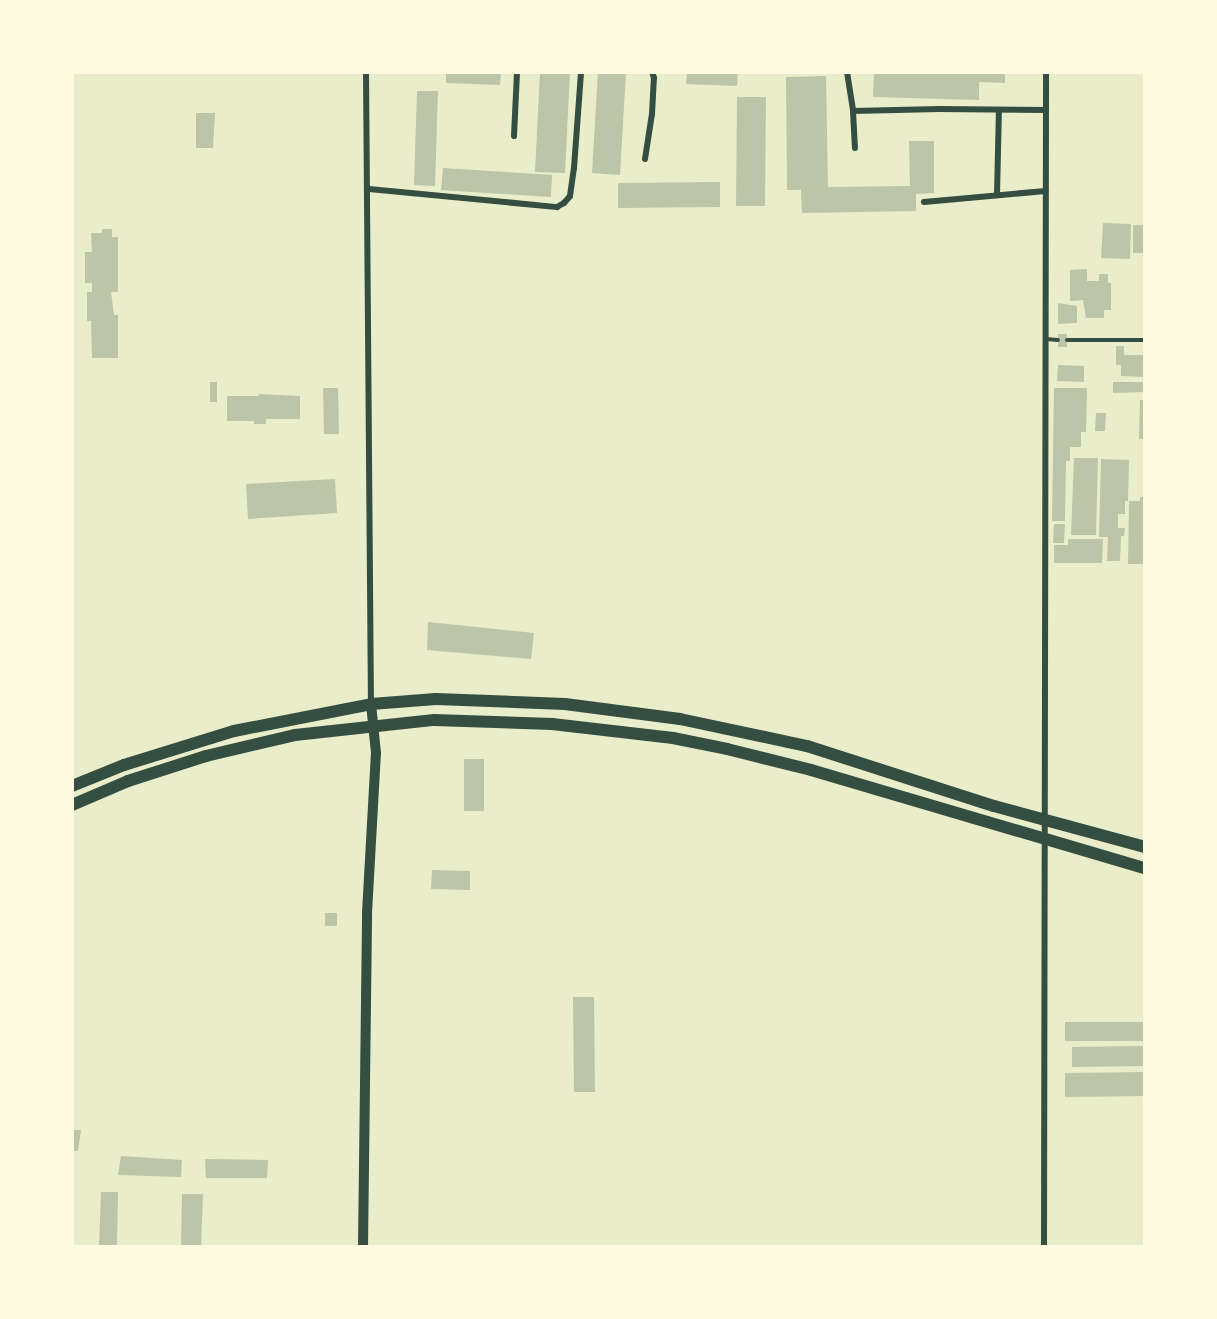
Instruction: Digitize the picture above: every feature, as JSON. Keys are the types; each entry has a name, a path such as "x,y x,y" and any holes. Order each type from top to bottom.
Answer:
{"main road":[{"path":"72,786 124,765 234,731 371,704 436,699 491,700 611,708 680,719 807,746 994,806 1145,847"},
{"path":"72,805 128,781 206,756 295,735 435,720 506,721 575,726 673,738 812,770 1145,868"}],"street":[{"path":"363,1247 367,914 376,753 371,704 369,189 366,72"},
{"path":"514,136 517,72"},
{"path":"369,189 557,207 570,196 581,72"},
{"path":"645,159 652,114 654,78 652,72"},
{"path":"848,72 855,148"},
{"path":"1044,1247 1046,72"},
{"path":"997,195 999,110"},
{"path":"853,111 1046,110"},
{"path":"924,202 1046,191"}],"lane":[{"path":"1046,339 1058,340"},
{"path":"1067,340 1145,340"}],"building":[{"path":"446,72 501,72 500,85 446,83"},
{"path":"540,72 570,72 565,173 535,172"},
{"path":"598,72 626,72 620,175 592,173"},
{"path":"687,72 738,72 737,86 686,84"},
{"path":"874,72 1005,72 1005,83 979,82 979,100 873,97"},
{"path":"826,76 828,187 910,186 909,141 934,141 934,193 916,194 916,211 802,213 801,190 787,190 786,77"},
{"path":"417,91 438,91 435,186 414,185"},
{"path":"737,97 766,97 765,206 736,206"},
{"path":"196,113 215,113 213,148 196,148"},
{"path":"443,168 552,175 551,197 441,190"},
{"path":"720,182 720,207 618,208 618,183"},
{"path":"1103,223 1131,224 1130,259 1101,258"},
{"path":"1133,225 1145,225 1145,253 1133,253"},
{"path":"102,229 112,229 112,237 118,237 118,292 111,292 114,315 118,315 118,358 92,358 91,321 87,321 87,292 92,292 92,283 85,283 85,252 92,252 91,233 102,233"},
{"path":"1087,269 1087,281 1099,281 1099,274 1108,274 1108,283 1111,283 1111,310 1104,310 1104,318 1086,318 1083,300 1070,301 1070,270"},
{"path":"1058,303 1077,306 1077,323 1058,324"},
{"path":"1058,334 1067,334 1067,347 1058,347"},
{"path":"1116,346 1124,346 1124,355 1145,355 1145,377 1121,376 1121,365 1116,365"},
{"path":"1058,365 1084,366 1084,382 1057,381"},
{"path":"210,382 217,382 217,402 210,402"},
{"path":"1113,382 1145,382 1145,392 1113,393"},
{"path":"323,388 338,388 339,434 324,434"},
{"path":"1054,388 1087,388 1086,432 1081,432 1081,447 1070,447 1070,461 1066,461 1065,521 1052,521"},
{"path":"259,394 300,396 300,419 266,419 266,424 254,424 254,421 227,421 227,396 258,396"},
{"path":"1140,400 1145,400 1145,439 1139,439"},
{"path":"1096,413 1106,413 1105,431 1095,431"},
{"path":"1074,458 1098,458 1096,535 1071,535"},
{"path":"1101,459 1129,460 1128,501 1125,501 1125,514 1118,514 1118,528 1125,528 1124,536 1121,536 1120,561 1107,561 1108,537 1099,537"},
{"path":"335,479 337,513 248,519 246,484"},
{"path":"1140,497 1145,497 1145,564 1128,564 1129,501 1140,501"},
{"path":"1054,524 1065,524 1064,543 1053,543"},
{"path":"1068,539 1103,539 1102,563 1054,563 1054,545 1068,545"},
{"path":"428,622 534,633 531,659 427,650"},
{"path":"464,759 484,759 484,811 464,811"},
{"path":"432,870 470,871 470,890 431,889"},
{"path":"325,913 337,913 337,926 325,926"},
{"path":"573,997 594,997 595,1092 574,1092"},
{"path":"1065,1022 1145,1022 1145,1041 1065,1041"},
{"path":"1145,1046 1145,1066 1072,1067 1072,1047"},
{"path":"1145,1072 1145,1096 1065,1097 1065,1073"},
{"path":"72,1130 81,1130 78,1151 73,1151"},
{"path":"121,1156 182,1160 181,1177 118,1175"},
{"path":"205,1159 268,1160 267,1178 206,1178"},
{"path":"101,1192 118,1192 117,1247 99,1247"},
{"path":"182,1194 203,1194 201,1247 181,1247"}]}
